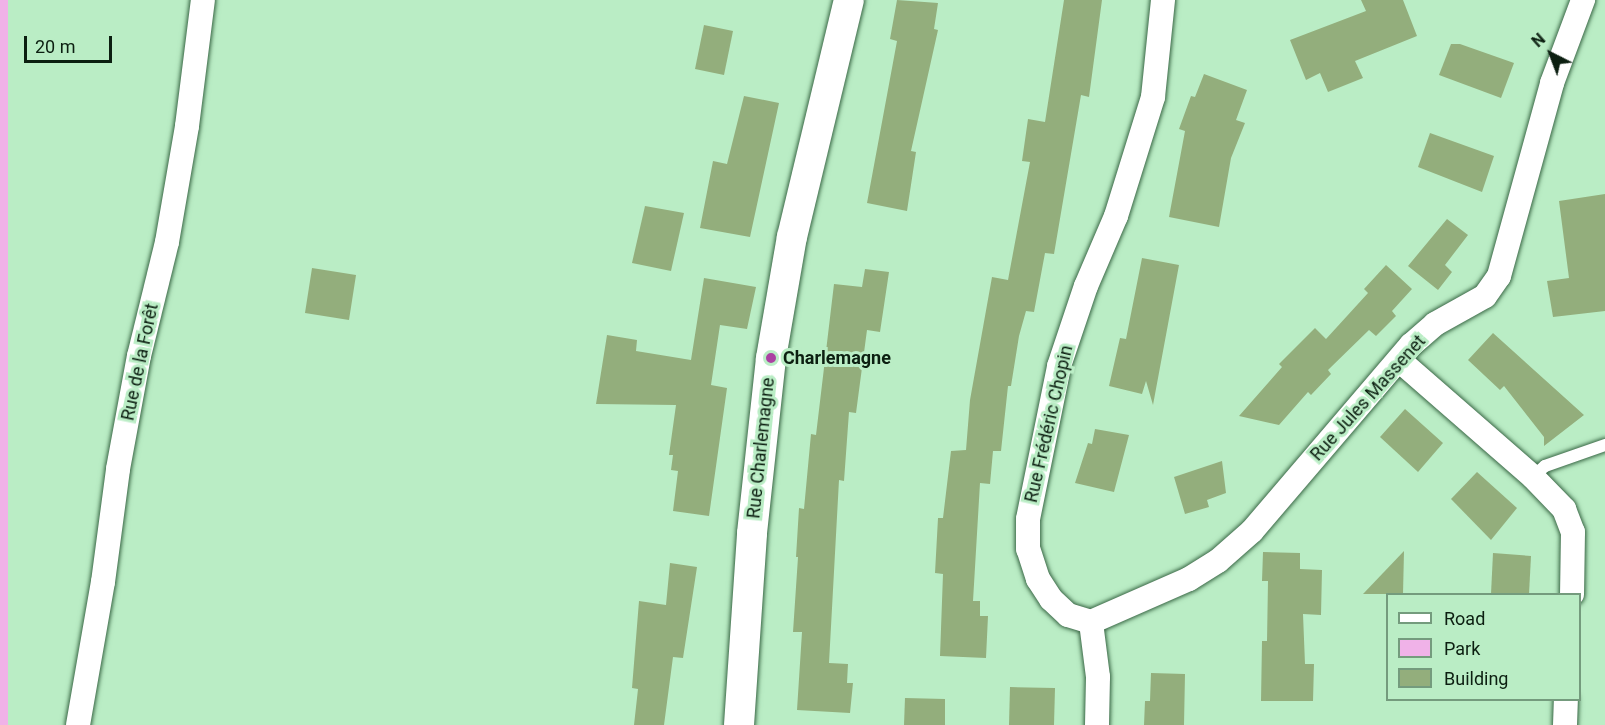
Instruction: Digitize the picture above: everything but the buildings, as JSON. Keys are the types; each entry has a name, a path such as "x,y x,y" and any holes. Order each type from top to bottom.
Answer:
{"street":[{"name":"Rue de la Forêt","path":"78,725 103,582 118,469 140,356 167,242 187,126 203,0"},
{"name":"Rue Charlemagne","path":"740,725 752,533 771,357 792,237 849,0"},
{"name":"Rue Frédéric Chopin","path":"1091,621 1068,615 1051,598 1038,579 1028,549 1028,519 1059,366 1086,286 1116,216 1153,97 1163,0"},
{"name":"Rue Jules Massenet","path":"1091,621 1189,579 1218,561 1252,531 1399,360 1435,324 1485,296 1499,276 1552,84 1583,0"},
{"path":"1399,360 1555,497 1569,519 1575,549 1572,593"},
{"path":"1091,621 1098,677 1097,725"},
{"path":"1565,725 1566,701"}],"lane":[{"path":"1533,477 1545,466 1605,445"}],"green space":[{"path":"0,0 8,0 8,725 0,725"}],"place":[{"name":"Charlemagne","path":"771,358"}]}
